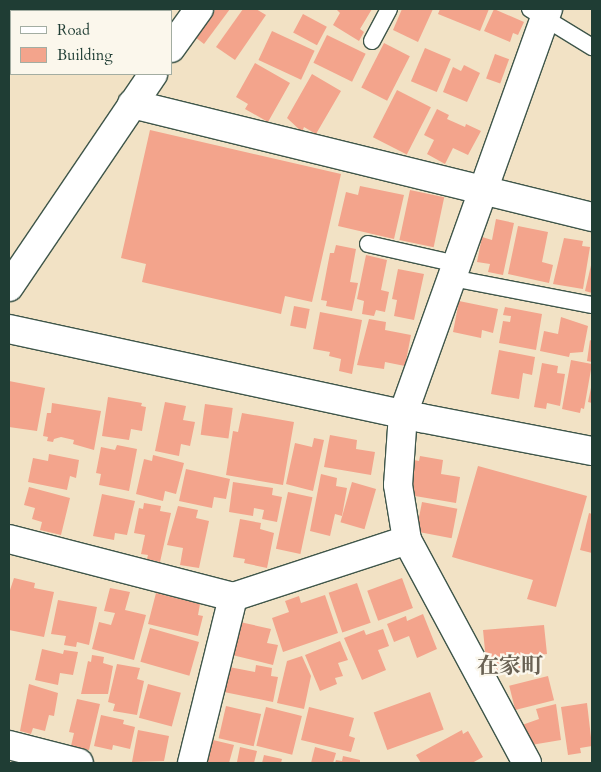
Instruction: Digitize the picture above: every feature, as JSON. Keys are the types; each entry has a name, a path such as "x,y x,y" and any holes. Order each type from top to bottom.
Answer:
{"street":[{"path":"172,47 199,9"},
{"path":"527,763 407,540 398,485 403,414 483,192 541,11"},
{"path":"9,287 152,75"},
{"path":"132,104 483,192 592,217"},
{"path":"9,330 403,414 592,451"},
{"path":"9,539 233,597 407,540"},
{"path":"192,763 233,597"},
{"path":"9,745 79,763"}],"lane":[{"path":"372,41 389,9"},
{"path":"541,11 592,47"},
{"path":"368,244 455,271 592,305"}],"building":[{"path":"216,9 230,9 204,44 195,37"},
{"path":"243,9 256,9 266,15 235,60 216,47"},
{"path":"336,9 372,9 360,29 364,32 359,41 333,25 340,13"},
{"path":"402,9 433,9 418,42 393,30"},
{"path":"440,9 489,9 480,31 438,14"},
{"path":"494,9 524,22 518,35 513,33 510,42 484,31"},
{"path":"303,14 327,27 317,45 293,33"},
{"path":"272,31 315,51 301,80 258,60"},
{"path":"327,35 366,54 352,82 313,63"},
{"path":"384,43 410,56 387,101 361,88"},
{"path":"425,48 451,59 437,92 411,81"},
{"path":"495,54 509,59 500,84 486,78"},
{"path":"255,63 290,83 268,122 245,109 248,104 236,97"},
{"path":"464,65 480,73 467,102 443,92 453,67 461,71"},
{"path":"312,74 341,91 316,134 304,127 302,132 287,118"},
{"path":"397,90 431,107 407,154 373,137"},
{"path":"437,109 449,115 447,119 465,127 466,124 481,131 468,155 453,148 445,164 427,154 434,140 424,135"},
{"path":"150,130 341,174 312,302 285,296 281,314 142,282 146,264 121,258"},
{"path":"360,186 404,195 394,239 338,226 346,192 358,195"},
{"path":"410,190 444,197 434,247 399,240"},
{"path":"496,219 514,223 503,275 488,272 490,264 477,262 482,237 492,240"},
{"path":"518,226 548,232 542,262 553,265 549,283 508,274"},
{"path":"564,238 583,241 582,246 590,247 583,289 553,284"},
{"path":"336,245 356,249 350,282 358,283 352,311 326,306 327,301 321,300 330,253 334,253"},
{"path":"366,255 387,260 381,290 389,292 385,312 376,310 374,316 362,314 364,301 357,299"},
{"path":"592,261 592,293 585,291"},
{"path":"398,269 424,274 414,320 394,316 397,300 392,299"},
{"path":"459,301 498,309 493,333 482,330 481,338 453,332"},
{"path":"294,306 310,309 306,329 290,326"},
{"path":"505,307 542,314 536,350 499,343 503,321 510,322 511,316 503,315"},
{"path":"320,312 362,320 352,374 339,371 341,359 329,356 330,352 313,349"},
{"path":"561,317 588,326 583,352 570,353 569,357 540,351 544,331 558,334"},
{"path":"369,319 386,322 385,330 411,335 405,366 385,362 384,369 357,365"},
{"path":"590,340 592,341 592,362 587,361"},
{"path":"499,350 535,357 532,375 523,373 519,399 491,394"},
{"path":"571,360 592,364 584,409 581,408 580,413 562,409"},
{"path":"542,363 558,366 557,373 565,374 560,406 547,403 546,409 534,407"},
{"path":"9,381 45,388 37,431 9,427"},
{"path":"592,383 592,403 588,402"},
{"path":"108,397 142,403 141,406 146,407 142,431 131,429 129,440 102,436"},
{"path":"165,402 186,406 183,420 195,422 190,446 181,444 179,456 155,451"},
{"path":"52,403 101,411 94,450 73,444 74,440 61,437 54,439 53,442 47,441 48,437 43,436 47,413 51,413"},
{"path":"205,404 233,408 228,439 201,435"},
{"path":"242,413 294,422 283,485 226,475 233,431 238,432"},
{"path":"330,435 357,440 356,449 375,452 371,475 324,467"},
{"path":"314,438 324,440 313,491 286,484 295,443 312,447"},
{"path":"117,445 137,449 129,491 99,485 101,474 96,473 101,447 115,450"},
{"path":"49,454 79,460 76,478 70,476 67,490 28,482 33,458 48,461"},
{"path":"153,455 184,463 176,494 165,491 163,501 136,494 144,459 152,461"},
{"path":"420,456 443,460 441,474 460,477 456,503 415,496 409,487 414,460 419,461"},
{"path":"478,466 587,496 556,607 527,599 533,580 452,557"},
{"path":"186,469 230,479 226,499 214,497 212,508 179,501"},
{"path":"321,474 337,478 336,486 347,488 342,516 335,514 330,536 310,531"},
{"path":"233,482 273,488 272,495 282,497 277,522 262,519 264,510 254,508 253,516 229,512"},
{"path":"352,482 376,489 364,529 340,522"},
{"path":"29,487 70,498 61,535 40,530 42,522 32,519 35,508 24,505"},
{"path":"288,492 312,497 300,554 276,549"},
{"path":"102,494 135,501 127,535 115,533 114,540 93,536"},
{"path":"422,502 457,509 452,538 416,531"},
{"path":"144,503 161,506 160,511 171,513 160,562 147,559 148,555 141,554 145,535 134,533 139,508 143,509"},
{"path":"178,506 198,510 196,518 209,521 199,568 180,565 183,548 167,545"},
{"path":"589,513 592,514 592,553 580,550"},
{"path":"240,519 261,523 260,529 274,533 267,568 244,563 245,559 233,557"},
{"path":"14,578 35,583 34,588 54,592 44,637 9,630 9,593"},
{"path":"402,578 413,608 378,621 367,591"},
{"path":"357,583 371,623 342,632 329,593"},
{"path":"110,588 130,592 125,610 146,615 134,660 92,649 99,622 111,625 115,613 104,611"},
{"path":"156,593 200,604 198,615 203,616 198,636 148,624"},
{"path":"325,595 338,633 283,652 272,618 289,612 285,601 299,596 301,603"},
{"path":"58,600 97,607 89,645 77,642 76,647 64,645 66,636 51,634"},
{"path":"423,614 437,649 417,658 409,636 394,642 387,624 406,616 407,621"},
{"path":"240,622 271,629 267,643 278,645 273,665 232,655"},
{"path":"544,625 547,654 539,655 540,668 495,672 494,660 486,661 483,630"},
{"path":"150,628 199,642 189,676 140,662"},
{"path":"383,629 389,646 378,650 386,670 362,680 344,638 364,630 366,635"},
{"path":"340,641 348,660 338,663 343,676 335,678 337,684 320,691 305,655"},
{"path":"42,649 63,654 64,650 78,652 73,675 60,673 58,685 35,680"},
{"path":"92,655 104,657 103,663 113,666 108,694 81,694 88,661 91,662"},
{"path":"302,656 311,676 304,709 277,703 287,661"},
{"path":"117,664 140,668 137,679 144,681 137,715 113,711 115,704 108,702"},
{"path":"256,665 272,668 271,676 278,677 273,702 224,692 229,667 255,672"},
{"path":"548,676 554,700 515,710 509,686"},
{"path":"29,684 58,693 54,716 49,715 45,731 33,728 31,734 20,731"},
{"path":"148,684 181,693 172,727 139,718"},
{"path":"430,692 444,730 387,750 374,713"},
{"path":"77,699 100,704 89,750 71,746 74,733 69,732"},
{"path":"587,703 592,746 580,748 581,753 568,755 561,707"},
{"path":"556,704 561,740 531,745 522,725 539,719 536,709"},
{"path":"226,706 261,714 254,746 219,738"},
{"path":"266,707 302,716 292,755 256,746"},
{"path":"309,707 354,718 349,736 355,738 351,752 301,740"},
{"path":"101,715 124,720 123,724 135,727 130,749 113,745 112,750 94,746"},
{"path":"138,730 169,736 164,761 132,762"},
{"path":"462,730 463,734 468,731 483,757 472,763 421,763 416,755"},
{"path":"213,740 234,745 229,763 207,763"},
{"path":"240,747 257,751 254,763 232,763 237,762"},
{"path":"315,747 336,753 333,763 311,763"},
{"path":"264,755 282,759 281,763 262,763"},
{"path":"343,756 360,760 360,763 335,763 336,760 342,761"}],"district":[{"name":"在家町","path":"510,667"}]}
